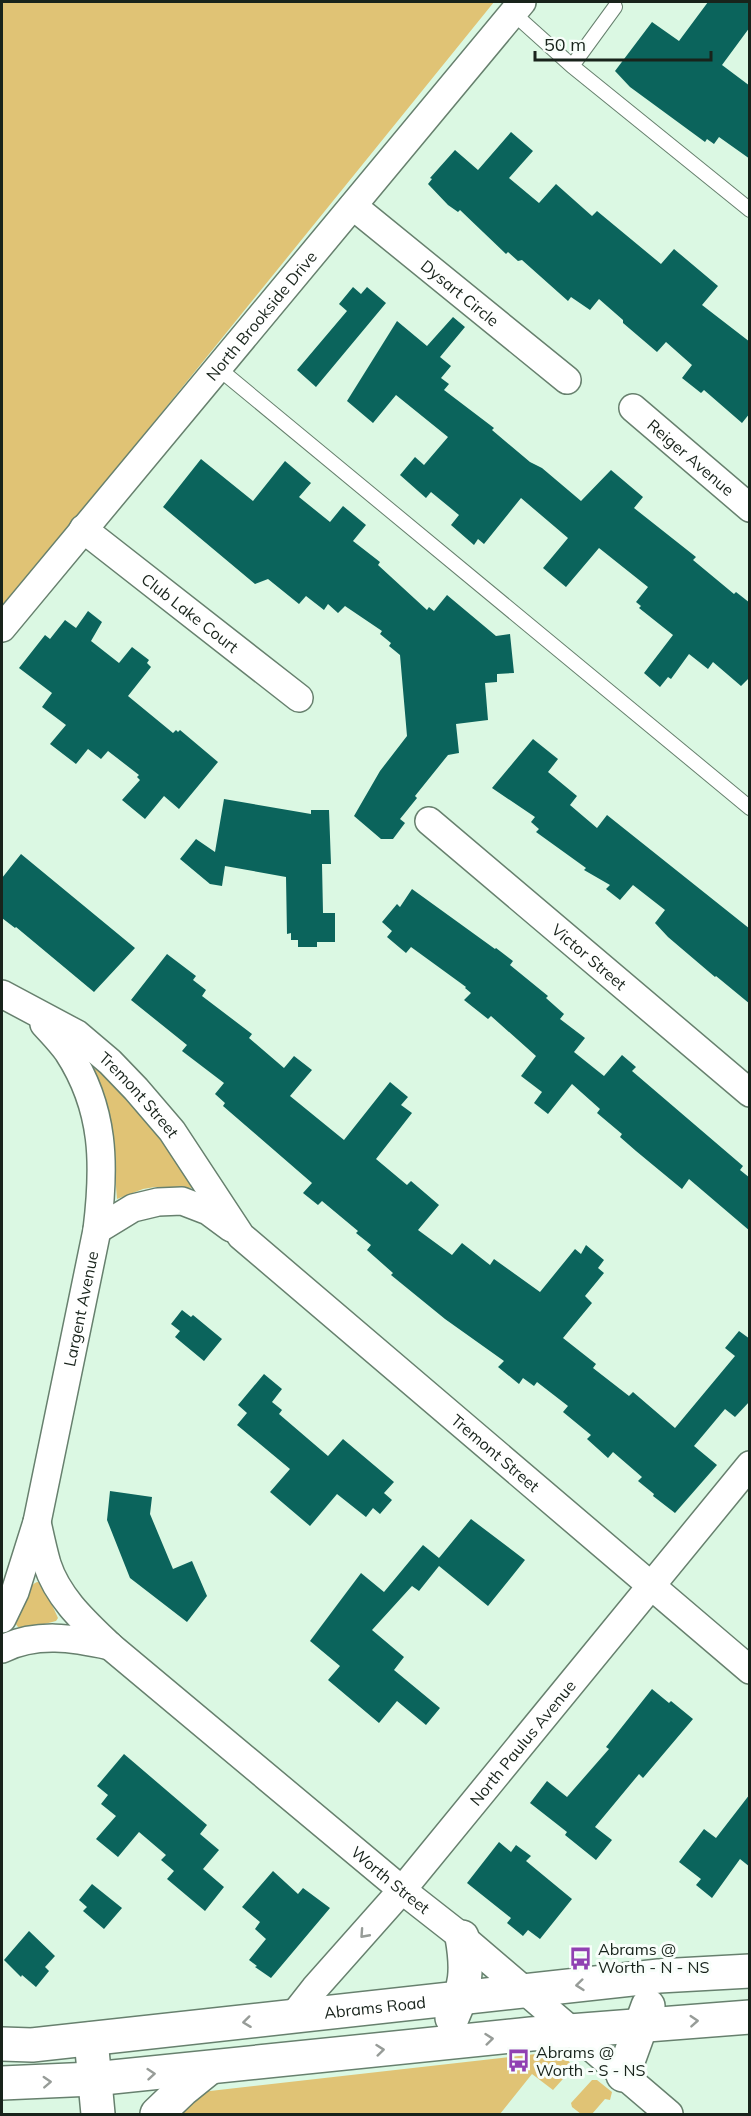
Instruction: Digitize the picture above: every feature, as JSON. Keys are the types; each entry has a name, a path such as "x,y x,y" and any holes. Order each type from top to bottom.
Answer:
{"main road":[{"path":"430,2045 450,2021 466,1980 466,1957 462,1936"},
{"name":"Abrams Road","path":"6,2047 659,1976 750,1971"},
{"path":"624,2075 659,1976"},
{"path":"2,2083 93,2079 572,2031 750,2017"},
{"path":"91,2039 98,2115"},
{"path":"156,2115 208,2068"}],"street":[{"name":"North Brookside Drive","path":"2,628 518,8"},
{"name":"Dysart Circle","path":"353,206 567,380"},
{"name":"Reiger Avenue","path":"633,408 750,508"},
{"name":"Club Lake Court","path":"83,528 299,699"},
{"name":"Victor Street","path":"429,821 750,1093"},
{"name":"Tremont Street","path":"2,994 77,1034 110,1062 172,1131 241,1236"},
{"name":"Largent Avenue","path":"2,1619 15,1592 37,1522 97,1230 103,1186 102,1152 93,1109 82,1077 67,1050 31,1010"},
{"name":"Tremont Street","path":"97,1230 133,1208 158,1202 182,1201 208,1211 241,1236 750,1670"},
{"name":"North Paulus Avenue","path":"293,2016 402,1890 750,1465"},
{"name":"Worth Street","path":"37,1522 47,1565 63,1596 110,1647 402,1890 462,1936 669,2115"},
{"name":"Worth Street","path":"2,1649 13,1643 33,1638 62,1637 110,1647"}],"lane":[{"path":"572,66 615,7"},
{"path":"518,8 572,66 750,210"},
{"path":"218,368 750,808"}],"shaded area":[{"path":"2,2 494,2 2,610"},
{"path":"92,1067 107,1076 160,1133 197,1188 155,1187 117,1199 109,1132"},
{"path":"37,1582 42,1583 58,1618 56,1621 29,1628 18,1627 15,1623 23,1600 29,1589"},
{"path":"536,2054 565,2057 572,2065 571,2070 553,2090 532,2074 500,2114 165,2114 200,2092"},
{"path":"592,2080 597,2080 612,2092 610,2100 605,2099 592,2114 581,2114 572,2107 571,2103"}],"building":[{"path":"708,2 750,2 750,27 722,65 750,86 750,159 719,137 714,144 707,139 705,142 630,87 615,71 652,22 679,41"},
{"path":"511,132 533,151 509,178 539,203 556,184 592,216 597,211 661,264 674,249 718,286 702,305 750,342 750,413 742,423 704,390 701,393 682,378 692,365 666,342 657,352 599,299 590,310 571,297 568,301 522,260 518,261 508,252 506,254 460,210 458,212 448,205 428,184 432,179 430,178 455,150 478,170"},
{"path":"353,287 361,294 367,287 386,303 316,387 297,370 347,311 339,304"},
{"path":"453,317 465,327 440,357 451,366 441,378 449,384 444,390 494,428 492,430 530,462 542,468 581,501 611,470 643,497 634,508 696,557 693,560 734,594 736,592 750,603 750,677 741,686 713,662 708,669 689,654 671,679 668,677 660,687 644,673 673,635 639,608 641,606 636,602 648,587 599,548 566,587 543,568 568,538 521,498 484,544 478,539 474,545 451,525 459,515 431,492 426,498 400,475 415,457 424,465 448,437 396,395 373,423 347,401 397,321 427,346"},
{"path":"201,459 253,501 285,461 311,483 299,497 330,522 343,506 366,525 353,541 380,562 378,565 427,610 429,607 434,611 447,595 496,636 510,634 514,673 497,674 497,682 485,683 488,720 456,724 459,753 448,755 415,796 417,798 400,819 405,823 393,839 381,839 354,816 380,771 407,736 400,655 380,634 382,631 345,606 338,613 328,604 324,610 306,596 299,604 268,579 255,584 163,507"},
{"path":"88,611 102,622 91,641 119,663 132,647 149,660 147,663 151,667 128,696 173,733 180,730 218,762 179,809 164,796 145,819 122,800 140,780 137,777 139,775 108,751 101,759 88,749 76,764 50,744 66,725 42,707 52,693 19,668 45,635 50,639 65,620 76,628"},
{"path":"533,739 558,759 548,772 577,796 570,805 597,828 607,815 750,929 750,1004 668,937 655,923 665,910 633,885 620,900 606,889 610,885 584,870 586,868 536,832 539,829 531,822 535,817 492,788"},
{"path":"224,799 311,814 311,810 329,810 331,864 322,864 323,913 335,913 335,942 317,942 317,947 298,947 298,940 291,940 291,933 287,934 286,877 225,866 222,886 210,884 180,859 196,839 215,852"},
{"path":"21,854 135,948 94,992 2,918 2,878"},
{"path":"412,889 513,961 510,965 548,996 546,998 564,1014 560,1019 585,1038 574,1052 604,1076 622,1055 636,1067 632,1071 743,1166 740,1170 750,1178 750,1231 689,1179 682,1189 620,1137 622,1134 597,1113 600,1109 572,1084 548,1114 534,1103 542,1092 521,1076 536,1056 491,1016 488,1019 464,1000 471,993 466,987 411,947 406,953 387,937 392,931 382,922 397,904 400,907"},
{"path":"167,954 196,976 193,980 206,990 202,996 252,1034 249,1038 284,1068 294,1056 312,1070 290,1096 344,1140 390,1082 408,1097 401,1105 412,1113 376,1159 407,1185 411,1181 439,1205 418,1230 452,1255 462,1243 490,1265 494,1259 540,1292 575,1249 581,1254 586,1245 604,1260 598,1268 604,1273 585,1296 592,1303 563,1338 596,1364 593,1368 629,1396 633,1392 675,1428 735,1356 725,1348 739,1331 750,1339 750,1401 735,1417 725,1409 694,1446 717,1465 675,1513 653,1496 654,1494 638,1481 642,1477 613,1452 608,1458 587,1439 591,1435 563,1412 568,1406 537,1382 534,1386 523,1378 519,1384 498,1367 504,1361 445,1319 391,1275 393,1273 367,1250 371,1245 356,1233 358,1231 322,1201 318,1205 303,1193 312,1183 223,1106 225,1103 215,1094 224,1083 182,1051 187,1045 131,1000"},
{"path":"182,1310 191,1317 193,1315 222,1339 204,1361 175,1337 180,1331 171,1324"},
{"path":"264,1374 282,1389 272,1402 282,1410 279,1414 328,1456 343,1439 394,1482 384,1493 392,1500 380,1514 373,1508 366,1517 337,1494 310,1526 270,1492 290,1469 237,1425 247,1413 238,1405"},
{"path":"110,1491 152,1497 150,1514 173,1569 192,1561 207,1596 187,1622 130,1578 107,1520"},
{"path":"471,1519 525,1560 488,1606 439,1566 419,1591 412,1586 372,1630 404,1657 394,1670 440,1708 426,1725 397,1701 379,1723 328,1680 340,1666 310,1641 361,1573 384,1592 423,1545 439,1558"},
{"path":"652,1689 693,1719 643,1778 639,1774 595,1827 612,1840 596,1860 565,1835 567,1832 530,1803 547,1781 567,1797 609,1749 606,1747"},
{"path":"124,1754 207,1825 200,1834 219,1850 203,1869 224,1887 205,1911 167,1879 174,1871 161,1860 166,1855 139,1832 118,1857 96,1839 116,1816 101,1804 108,1795 97,1786"},
{"path":"750,1794 750,1867 740,1859 712,1898 696,1885 701,1879 679,1862 704,1829 716,1838"},
{"path":"499,1842 511,1852 516,1845 531,1856 526,1861 572,1899 540,1939 528,1930 523,1936 507,1923 511,1918 467,1883"},
{"path":"273,1871 298,1894 303,1888 330,1908 271,1978 249,1960 266,1939 255,1929 260,1922 242,1907"},
{"path":"92,1884 122,1908 104,1929 83,1911 87,1907 79,1900"},
{"path":"29,1931 55,1956 45,1967 49,1971 36,1987 22,1975 21,1977 4,1960"}],"place":[{"name":"Abrams @ Worth - N - NS","path":"580,1958"},
{"name":"Abrams @ Worth - S - NS","path":"518,2061"}]}
